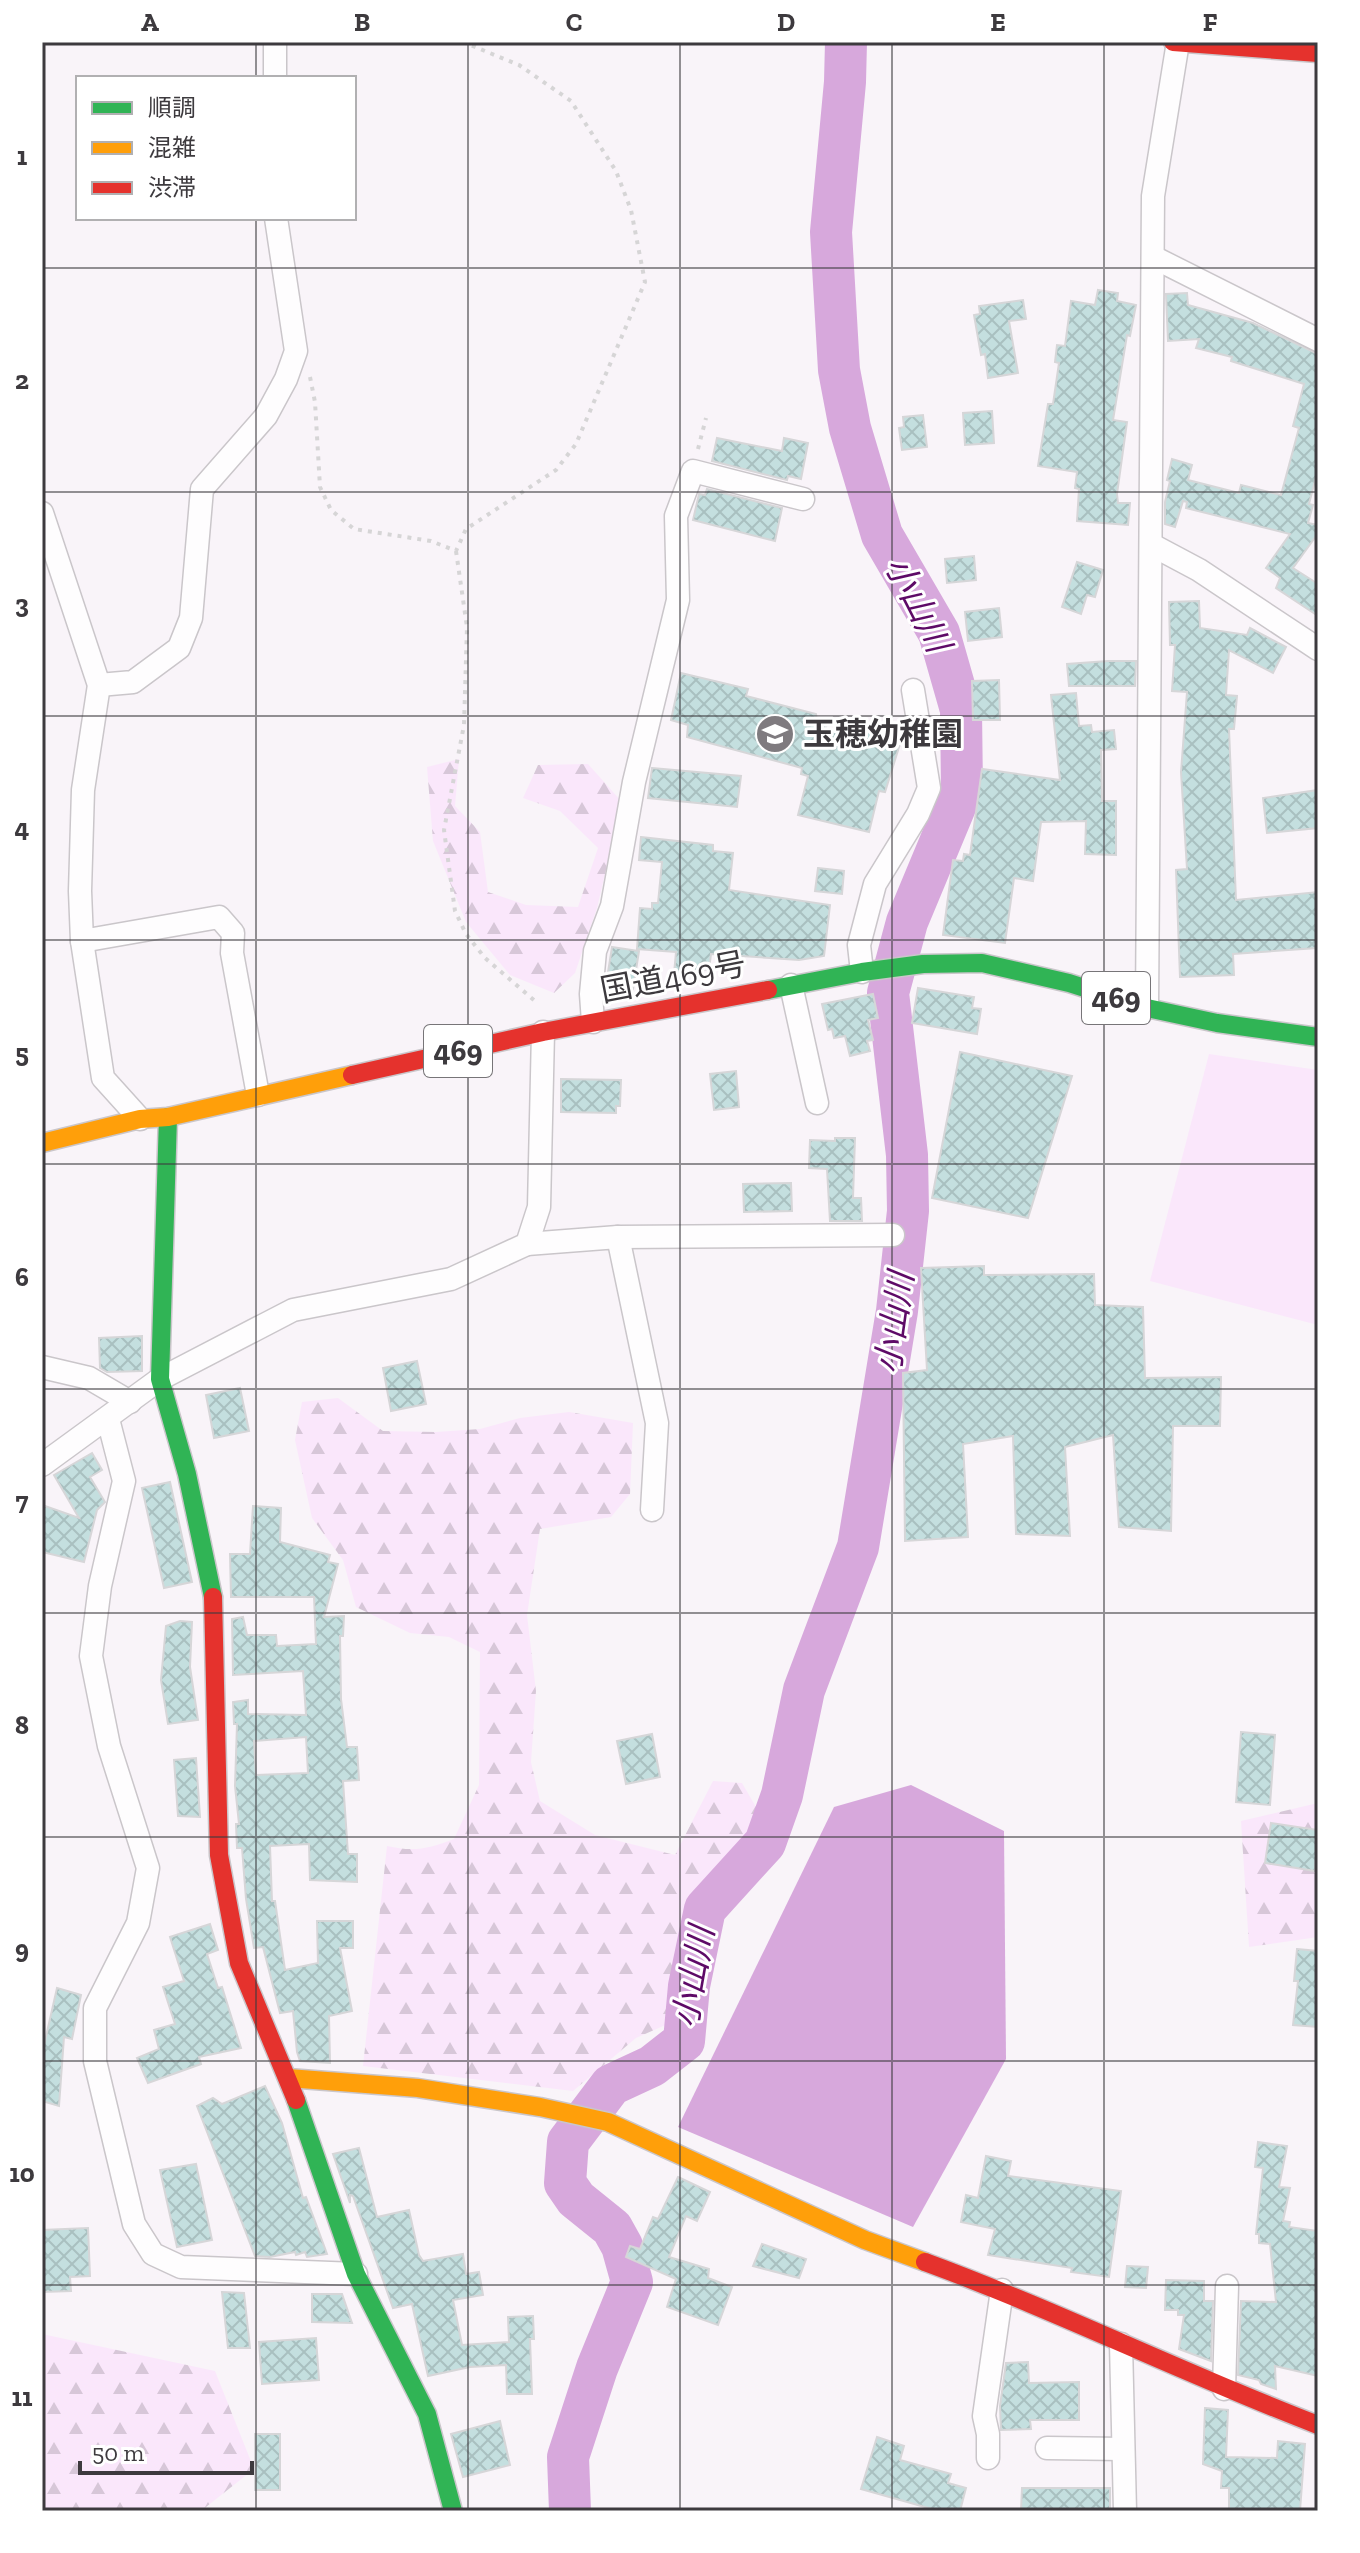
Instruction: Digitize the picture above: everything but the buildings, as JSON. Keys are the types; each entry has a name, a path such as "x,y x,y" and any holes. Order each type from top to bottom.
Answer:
{"main road":[{"path":"1176,42 1318,53"},
{"name":"国道469号","path":"42,1143 552,1030 915,965 982,963 1069,983 1147,1008 1217,1023 1318,1037"},
{"path":"168,1117 160,1379 187,1474 213,1596 219,1855 239,1963 288,2078 356,2274 427,2414 453,2511"},
{"path":"288,2078 418,2088 603,2121 865,2240 1002,2290 1224,2389 1318,2425"}],"street":[{"path":"275,42 275,76"},
{"path":"1147,1008 1153,196 1176,42"},
{"path":"99,685 133,682 179,648 191,618 202,489 266,416 286,379 296,351 276,220"},
{"path":"1153,257 1318,340"},
{"path":"593,1022 591,994 595,951 612,906 634,782 678,600 676,516 693,471 803,499"},
{"path":"42,513 99,685 83,790 80,891 82,941 103,1078 140,1119"},
{"path":"1152,545 1199,570 1318,649"},
{"path":"870,971 859,945 875,884 918,814 929,788 913,690"},
{"path":"82,941 219,917 233,933 232,953 258,1095"},
{"path":"791,985 817,1103"},
{"path":"527,1244 539,1207 552,1030"},
{"path":"42,1465 160,1379 293,1310 451,1279 527,1244 618,1237 893,1235"},
{"path":"618,1237 657,1423 652,1510"},
{"path":"42,1367 89,1378 130,1402"},
{"path":"108,1419 124,1481 100,1586 91,1656 109,1746 148,1868 138,1923 95,2008 95,2061 134,2224 153,2254 181,2267 356,2274"},
{"path":"1224,2389 1227,2286"},
{"path":"988,2458 984,2416 1002,2290"},
{"path":"1121,2344 1125,2511"},
{"path":"1047,2448 1123,2449"}],"path":[{"path":"463,42 519,65 571,101 616,171 631,210 645,282 576,444 556,470 466,529 456,551 467,627 464,725 444,830 455,911 466,934 485,958 535,1001 552,1030"},
{"path":"296,351 307,362 315,402 320,487 331,510 354,529 431,541 456,551"},
{"path":"693,471 706,418"}],"green space":[{"path":"459,759 455,806 480,832 488,892 526,905 578,907 598,848 560,811 523,798 538,765 588,764 622,802 597,908 575,973 554,993 510,975 466,922 433,841 427,767"},
{"path":"1209,1054 1318,1070 1318,1325 1150,1281"},
{"path":"338,1398 383,1431 480,1429 520,1418 569,1412 633,1423 630,1494 611,1517 540,1529 527,1615 536,1691 531,1762 540,1801 595,1835 675,1855 713,1781 742,1783 763,1819 693,1918 688,2015 636,2038 573,2091 363,2066 387,1846 421,1848 454,1839 479,1785 480,1652 449,1637 410,1633 356,1607 343,1560 312,1518 295,1440 302,1402"},
{"path":"1318,1803 1318,1937 1249,1947 1241,1821"},
{"path":"42,2334 215,2371 254,2469 201,2511 42,2511"}],"shaded area":[{"path":"911,1785 1004,1831 1006,2059 913,2227 678,2127 834,1807"}],"waterway":[{"name":"小山川","path":"570,2511 568,2457 597,2368 632,2282 622,2246 612,2228 576,2199 565,2183 568,2142 611,2085 652,2066 684,2041 689,1986 705,1909 765,1843 782,1795 804,1690 858,1547 897,1311 908,1211 907,1155 888,993 907,922 962,790 961,710 939,633 882,535 850,428 839,370 831,232 846,42"}],"traffic: fast":[{"path":"768,990 923,964 982,963 1069,983 1147,1008 1217,1023 1318,1037"},
{"path":"168,1117 160,1379 187,1474 213,1597"},
{"path":"296,2100 356,2274 427,2414 453,2511"}],"traffic: slow":[{"path":"42,1143 140,1119 168,1117 352,1075"},
{"path":"288,2078 418,2088 540,2107 608,2122 865,2240 925,2262"}],"traffic: jam":[{"path":"1173,42 1318,53"},
{"path":"352,1075 543,1032 768,990"},
{"path":"213,1597 219,1855 239,1963 296,2100"},
{"path":"925,2262 1318,2425"}],"place":[{"name":"玉穂幼稚園","path":"775,734"}]}
